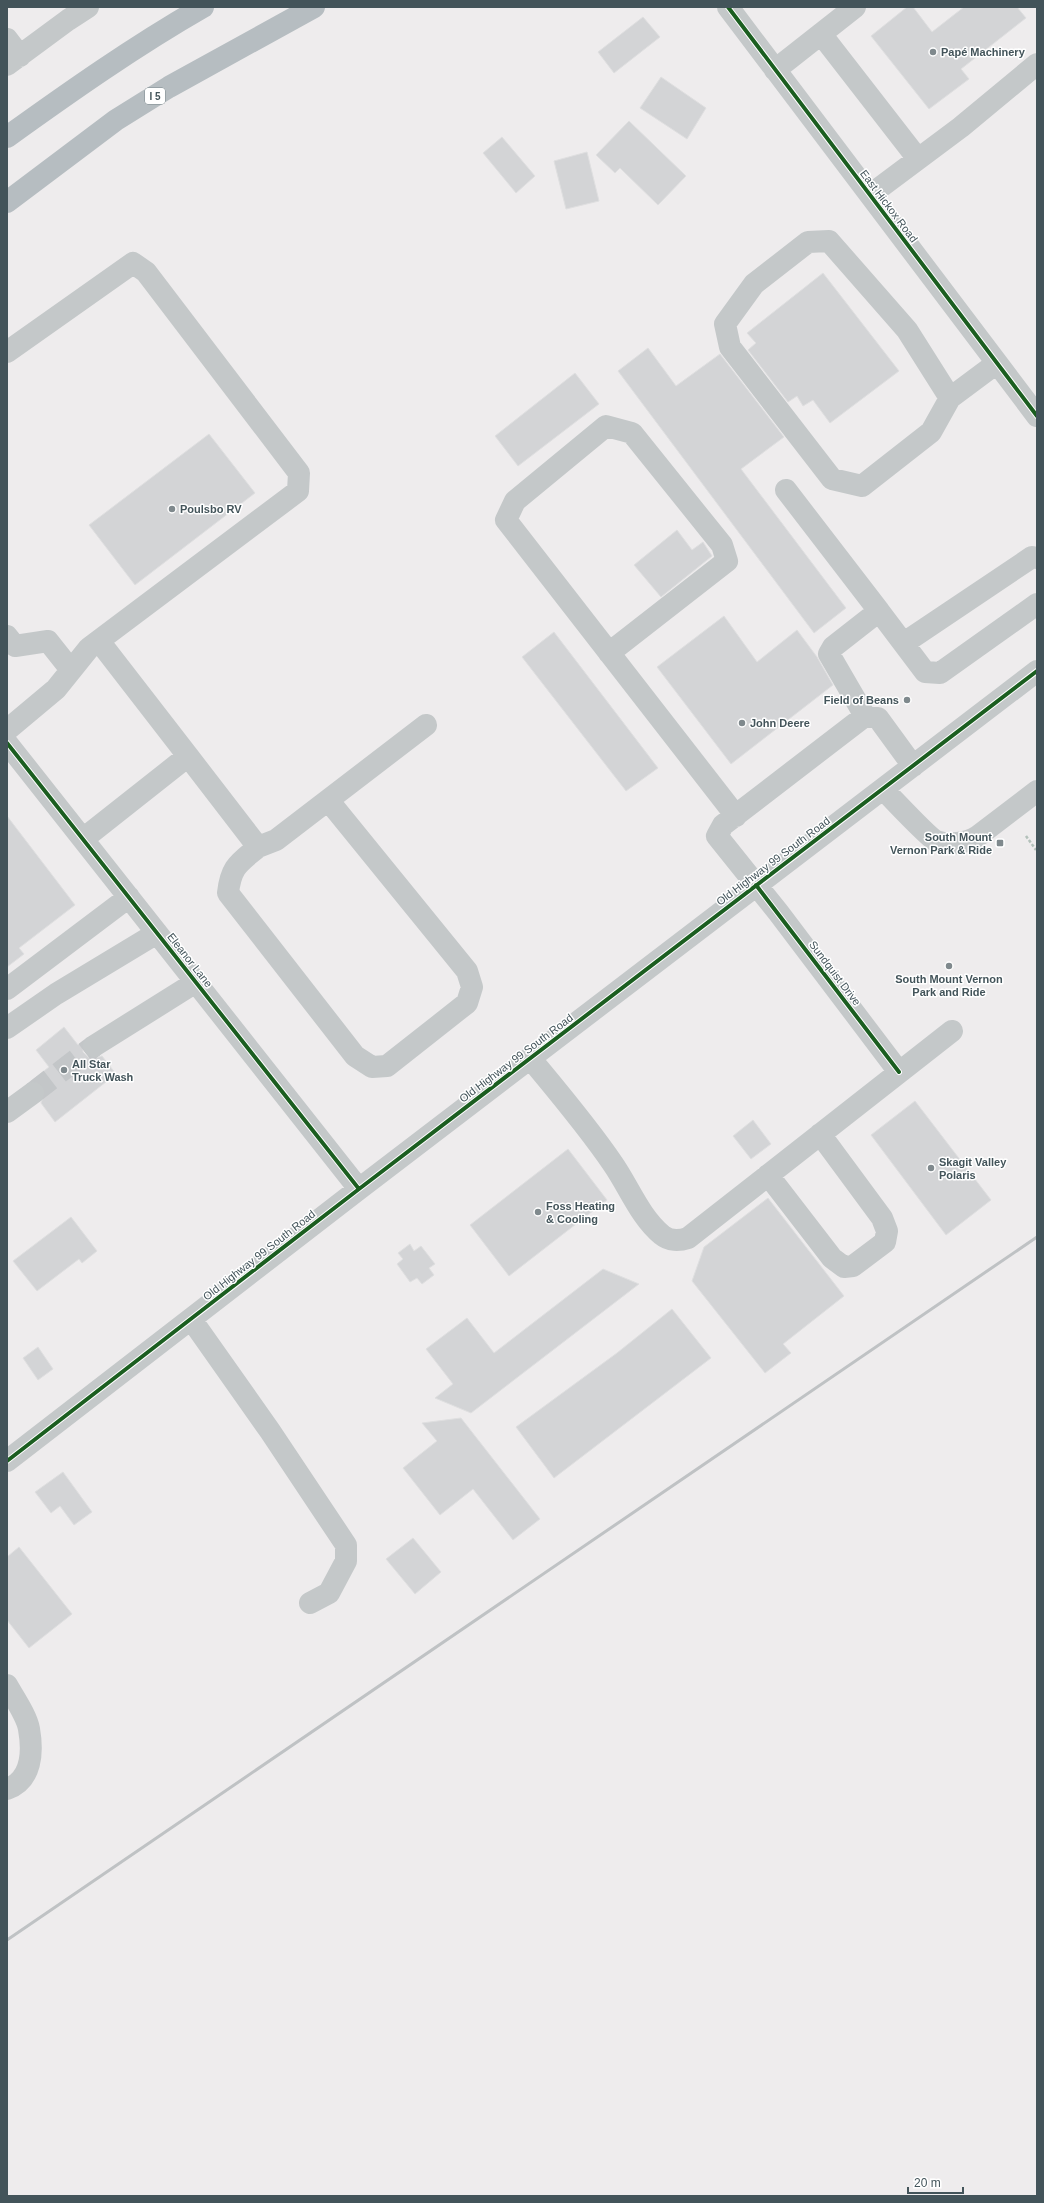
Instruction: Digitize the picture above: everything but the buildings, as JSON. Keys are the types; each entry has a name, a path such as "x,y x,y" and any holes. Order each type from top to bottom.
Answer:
{"highway":[{"path":"7,137 89,78 203,7"},
{"name":"I 5","path":"7,202 116,120 169,87 314,7"}],"street":[{"path":"7,38 13,60 88,7"},
{"name":"East Hickox Road","path":"728,7 1037,416"},
{"path":"775,70 855,7"},
{"path":"821,34 918,159"},
{"path":"870,195 918,159 1037,64"},
{"path":"950,398 907,330 829,241 808,242 754,284 725,324 730,347 832,479 862,486 931,432 950,398 997,363"},
{"path":"7,352 134,263 146,272 299,473 298,491 89,648 56,689 7,730"},
{"path":"609,653 728,561 722,545 632,433 606,426 515,501 506,520 609,653 736,816 866,716 878,718 913,766"},
{"path":"786,490 925,672 940,673 1037,604"},
{"path":"904,643 1032,557 1037,558"},
{"path":"866,716 829,654 833,646 879,611"},
{"path":"7,636 15,646 48,640 71,670"},
{"path":"99,641 258,847"},
{"name":"Old Highway 99 South Road","path":"7,1461 359,1189 1037,671"},
{"path":"328,800 467,971 472,986 467,1003 387,1066 372,1067 355,1056 228,893 230,877 236,866 258,847 276,840 328,800 426,725"},
{"name":"Eleanor Lane","path":"7,743 359,1189"},
{"path":"83,839 188,756"},
{"path":"883,789 936,840 950,843 968,842 1037,791"},
{"name":"Sundquist Drive","path":"736,816 724,825 717,836 899,1072"},
{"path":"7,989 129,897"},
{"path":"7,1028 56,994 157,933"},
{"path":"94,1046 196,982"},
{"path":"530,1058 593,1134 623,1178 646,1218 663,1236 678,1241 688,1238 952,1032"},
{"path":"7,1112 33,1093"},
{"path":"768,1175 832,1258 844,1267 853,1266 885,1242 887,1231 882,1218 820,1134"},
{"path":"191,1319 270,1431 346,1545 346,1560 329,1593 310,1603"},
{"path":"7,1685 29,1728 30,1768 23,1779 7,1789"}],"path":[{"path":"1026,836 1036,850"}],"tunnel":[{"path":"33,1093 94,1046"}],"railway":[{"path":"7,1940 1037,1237"}],"cycle path":[{"path":"728,7 1037,416"},
{"path":"7,1461 359,1189 1037,671"},
{"path":"7,743 359,1189"},
{"path":"756,885 899,1072"}],"place":[{"name":"Papé Machinery","path":"933,52"},
{"name":"Poulsbo RV","path":"172,509"},
{"name":"Field of Beans","path":"907,700"},
{"name":"John Deere","path":"742,723"},
{"name":"South Mount Vernon Park & Ride","path":"1000,843"},
{"name":"South Mount Vernon Park and Ride","path":"949,966"},
{"name":"All Star Truck Wash","path":"64,1070"},
{"name":"Skagit Valley Polaris","path":"931,1168"},
{"name":"Foss Heating & Cooling","path":"538,1212"}]}
